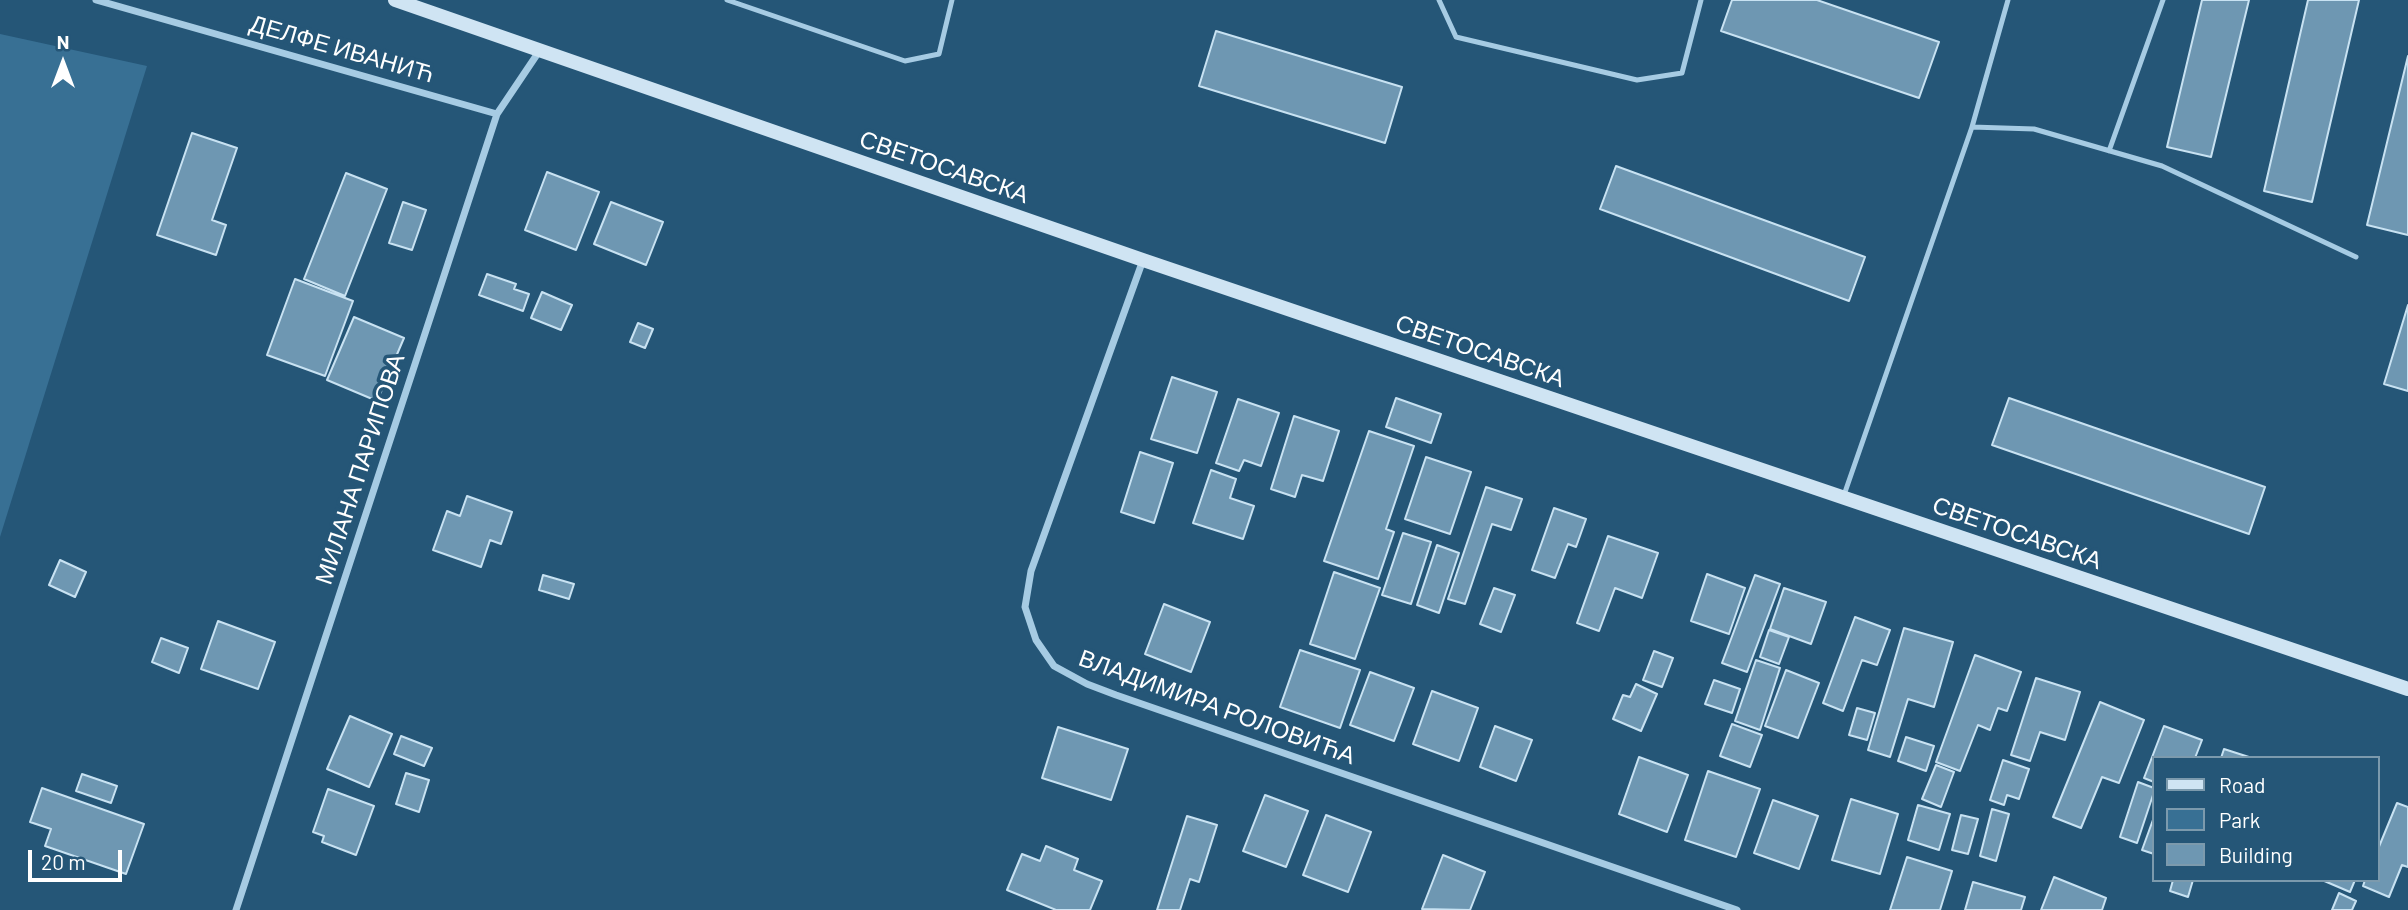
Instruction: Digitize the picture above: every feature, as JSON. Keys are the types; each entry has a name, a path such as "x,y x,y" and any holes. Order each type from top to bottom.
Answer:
{"main road":[{"name":"СВЕТОСАВСКА","path":"395,0 1143,260 2408,689"}],"street":[{"name":"ДЕЛФЕ ИВАНИЋ","path":"96,0 497,114"},
{"name":"МИЛАНА ПАРИПОВА","path":"236,910 497,114 540,50"},
{"name":"ВЛАДИМИРА РОЛОВИЋА","path":"1143,260 1031,571 1025,607 1036,640 1054,666 1087,684 1116,695 1711,906 1737,910"}],"lane":[{"path":"727,0 905,61 939,54 952,0"},
{"path":"1439,0 1456,37 1637,80 1682,73 1701,0"},
{"path":"1843,498 1972,127 2008,0"},
{"path":"2109,150 2163,0"},
{"path":"1972,127 2034,129 2162,166 2356,257"}],"green space":[{"path":"0,34 147,66 0,537"}],"building":[{"path":"1732,0 1817,0 1939,42 1919,98 1721,31"},
{"path":"2202,0 2249,0 2211,157 2167,147"},
{"path":"2308,0 2359,0 2312,202 2264,191"},
{"path":"1216,31 1402,87 1385,143 1199,86"},
{"path":"2408,56 2408,235 2367,225"},
{"path":"192,133 237,148 212,220 226,225 216,255 157,235"},
{"path":"1616,166 1865,257 1849,301 1600,209"},
{"path":"547,172 599,192 576,250 525,230"},
{"path":"346,173 387,189 345,296 304,279"},
{"path":"403,202 426,210 412,250 389,243"},
{"path":"611,202 663,222 646,265 594,244"},
{"path":"487,274 516,284 514,289 529,294 523,311 479,295"},
{"path":"295,279 353,301 325,376 267,355"},
{"path":"542,292 572,305 561,330 531,318"},
{"path":"2408,305 2408,391 2384,384"},
{"path":"354,317 404,338 377,401 327,380"},
{"path":"638,323 653,329 645,348 630,342"},
{"path":"1172,377 1217,392 1197,453 1151,439"},
{"path":"1396,398 1441,414 1431,443 1386,427"},
{"path":"2009,398 2265,487 2249,534 1992,445"},
{"path":"1238,399 1279,413 1261,466 1244,460 1239,471 1216,463"},
{"path":"1294,416 1339,431 1323,481 1302,475 1295,497 1271,489"},
{"path":"1369,431 1414,446 1386,529 1394,532 1378,579 1324,561"},
{"path":"1140,452 1173,463 1154,523 1121,512"},
{"path":"1426,457 1471,472 1450,534 1405,519"},
{"path":"1211,470 1236,479 1230,498 1254,506 1243,539 1193,523"},
{"path":"1486,487 1522,499 1511,530 1492,524 1465,604 1448,599"},
{"path":"467,496 512,512 501,544 490,540 481,567 433,550 447,511 460,516"},
{"path":"1554,508 1586,519 1576,547 1568,544 1555,578 1532,570"},
{"path":"1403,533 1431,542 1411,604 1382,595"},
{"path":"1608,536 1658,553 1642,598 1615,588 1599,631 1577,623"},
{"path":"1437,545 1459,553 1439,613 1417,605"},
{"path":"60,560 86,572 75,597 49,585"},
{"path":"1334,572 1380,588 1355,659 1310,644"},
{"path":"1707,574 1745,588 1729,634 1691,621"},
{"path":"543,575 574,584 569,599 539,590"},
{"path":"1755,575 1780,584 1747,672 1722,663"},
{"path":"1494,588 1515,595 1501,632 1480,624"},
{"path":"1784,588 1826,602 1811,644 1770,629"},
{"path":"1164,604 1210,622 1191,672 1145,654"},
{"path":"1855,617 1890,630 1877,665 1862,660 1843,711 1823,703"},
{"path":"218,621 275,642 258,689 201,669"},
{"path":"1904,628 1953,642 1934,707 1908,699 1890,757 1868,750"},
{"path":"1769,630 1789,637 1779,664 1760,657"},
{"path":"161,638 188,648 179,673 152,662"},
{"path":"1300,650 1360,670 1340,728 1280,707"},
{"path":"1654,651 1673,658 1662,687 1643,680"},
{"path":"1975,655 2021,672 2007,711 1998,708 1990,730 1978,725 1960,771 1936,762"},
{"path":"1756,660 1780,668 1760,730 1735,721"},
{"path":"1786,670 1819,683 1798,738 1765,726"},
{"path":"1370,672 1414,688 1394,741 1350,725"},
{"path":"2036,678 2080,692 2065,740 2040,732 2030,761 2011,755"},
{"path":"1714,680 1740,689 1732,713 1705,704"},
{"path":"1636,684 1657,694 1641,731 1613,719 1623,695 1630,697"},
{"path":"1432,691 1478,708 1459,761 1413,744"},
{"path":"2100,702 2144,720 2119,783 2102,777 2081,828 2053,817"},
{"path":"1857,708 1875,713 1867,740 1849,735"},
{"path":"350,716 392,734 369,787 327,769"},
{"path":"1732,724 1762,735 1750,767 1720,756"},
{"path":"1495,726 1532,740 1516,781 1480,767"},
{"path":"2164,726 2202,740 2196,756 2152,756"},
{"path":"1058,727 1128,749 1111,800 1042,778"},
{"path":"401,736 432,748 424,766 394,754"},
{"path":"1906,737 1934,746 1926,771 1898,761"},
{"path":"2224,749 2246,756 2222,756"},
{"path":"1639,757 1688,775 1667,832 1619,814"},
{"path":"2152,757 2152,781 2144,778"},
{"path":"2003,760 2029,769 2019,799 2007,795 2004,805 1990,800"},
{"path":"1936,765 1954,772 1941,807 1922,799"},
{"path":"1708,771 1760,789 1736,857 1685,840"},
{"path":"406,773 429,780 419,812 396,804"},
{"path":"82,774 117,786 111,803 76,791"},
{"path":"2138,782 2152,787 2152,798 2137,843 2120,837"},
{"path":"42,788 144,824 126,874 45,846 51,829 30,822"},
{"path":"328,789 374,806 356,855 322,842 324,836 313,832"},
{"path":"1265,795 1308,811 1286,867 1243,851"},
{"path":"1851,799 1898,814 1880,874 1832,860"},
{"path":"1773,800 1818,816 1799,869 1754,853"},
{"path":"2397,803 2408,807 2408,867 2402,865 2389,897 2363,886 2364,882 2380,882 2380,844"},
{"path":"1918,805 1950,814 1939,850 1908,840"},
{"path":"1992,809 2009,814 1996,861 1980,856"},
{"path":"1326,815 1371,832 1348,892 1303,875"},
{"path":"1961,815 1978,819 1968,854 1952,850"},
{"path":"1187,816 1217,825 1199,882 1190,879 1180,910 1157,910"},
{"path":"2152,822 2152,853 2142,850"},
{"path":"1046,846 1078,859 1074,870 1102,881 1090,910 1056,910 1007,890 1022,854 1040,861"},
{"path":"1443,855 1485,872 1470,910 1422,909"},
{"path":"1907,857 1952,871 1940,910 1890,910"},
{"path":"2054,877 2106,898 2102,910 2041,910"},
{"path":"1973,882 2025,897 2021,910 1965,910"},
{"path":"2172,882 2192,882 2188,897 2170,891"},
{"path":"2327,882 2354,882 2350,892"},
{"path":"2339,893 2356,901 2352,910 2332,910"}]}
